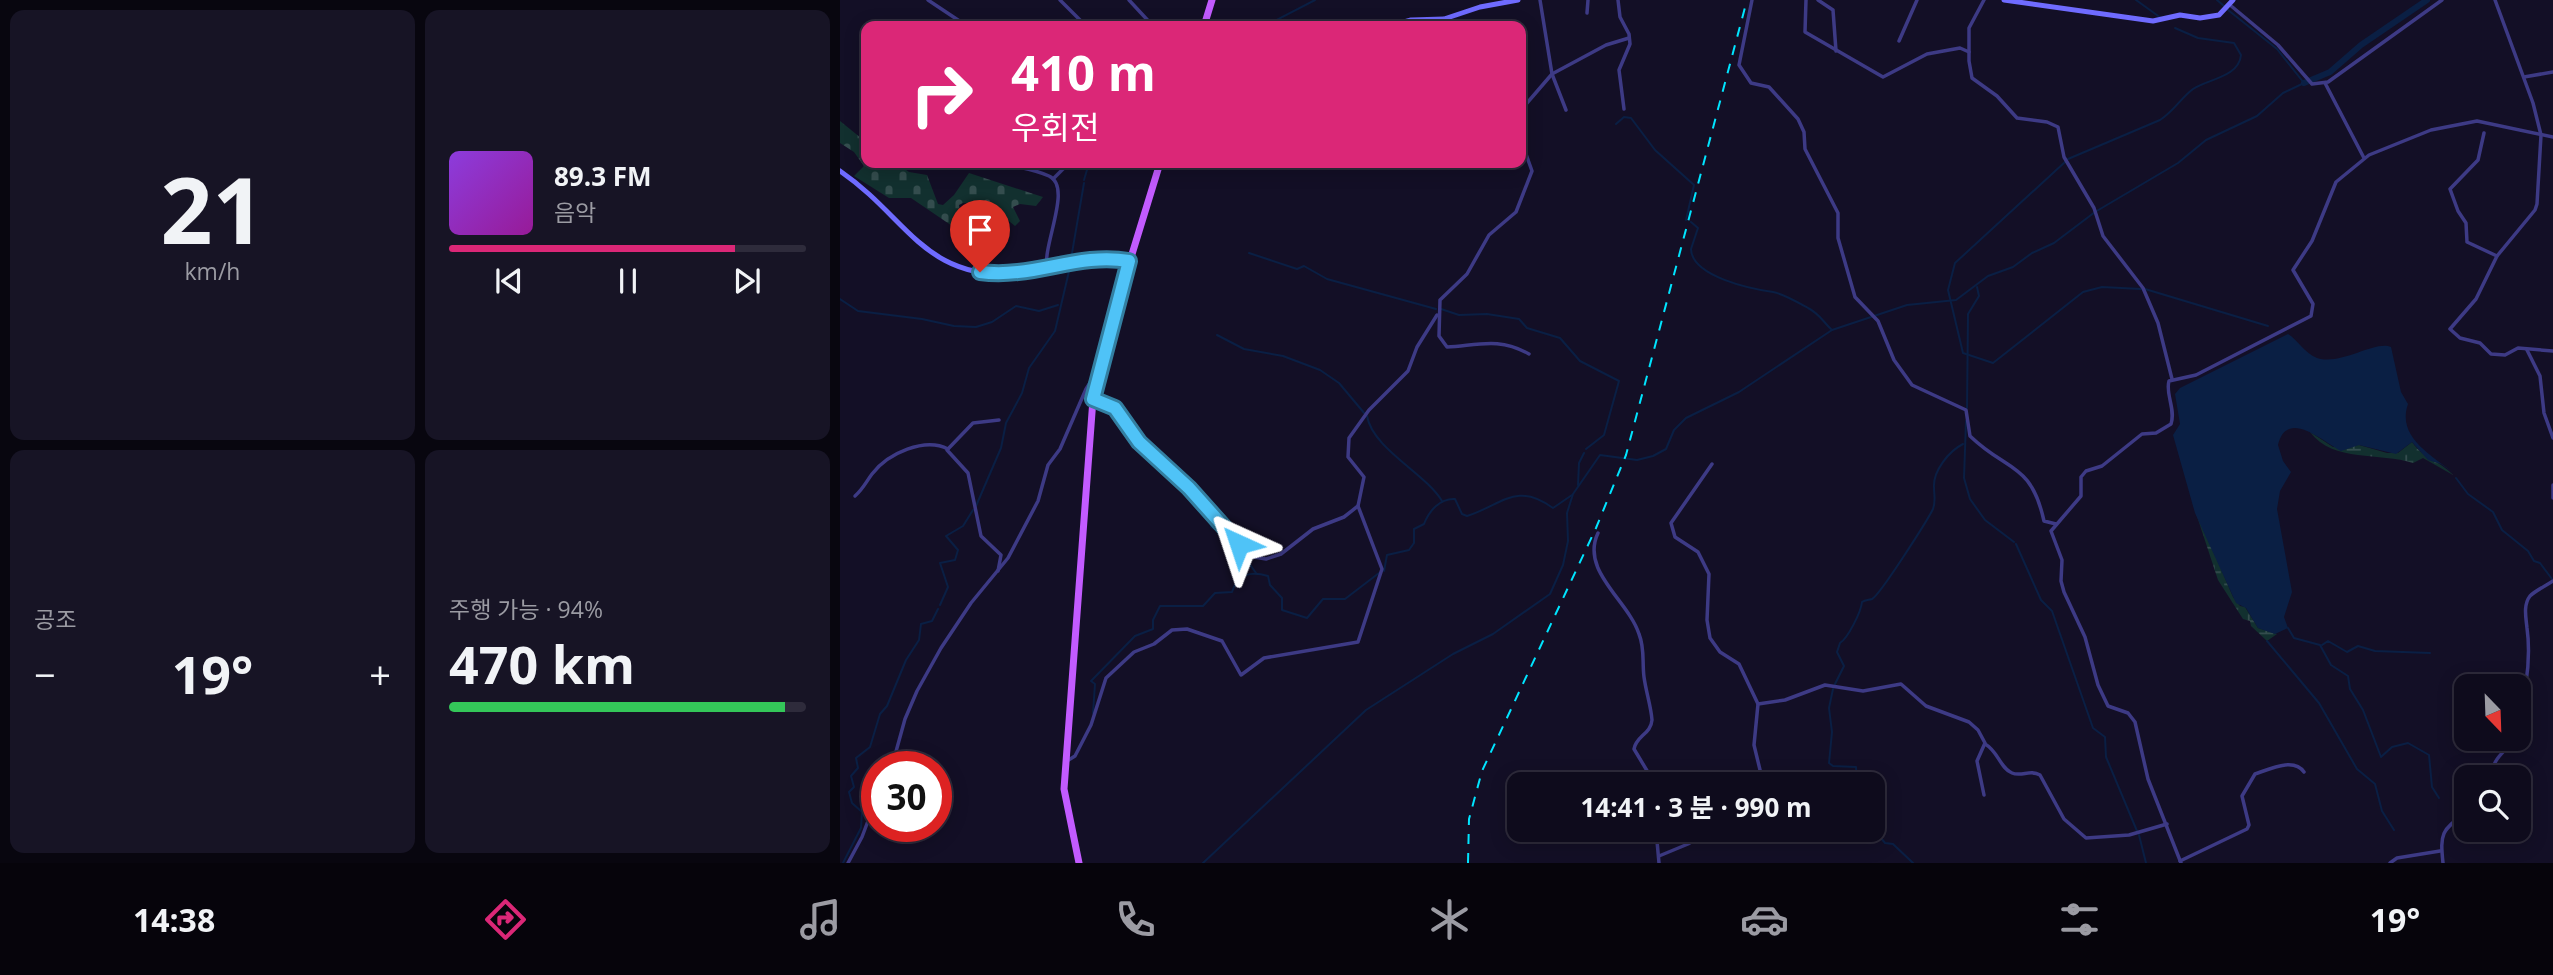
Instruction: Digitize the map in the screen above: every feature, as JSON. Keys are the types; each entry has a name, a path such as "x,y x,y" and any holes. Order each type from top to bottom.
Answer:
{"main road":[{"path":"1206,21 1212,0"},
{"path":"1079,863 1065,799 1065,762 1093,399 1129,261 1158,168"}],"street":[{"path":"928,0 960,21"},
{"path":"1060,0 1081,21"},
{"path":"1129,0 1148,21"},
{"path":"1408,21 1448,18 1480,7 1518,0"},
{"path":"1540,0 1552,74 1566,110"},
{"path":"1587,13 1588,0"},
{"path":"1618,0 1620,19 1629,38 1629,53 1619,70 1624,109"},
{"path":"1752,0 1739,65 1751,83 1769,87 1798,119 1804,132 1805,149 1838,213 1838,238 1856,300 1878,321 1894,359 1912,385 1966,410 1970,436 1995,457 2025,475 2039,497 2044,521 2056,524"},
{"path":"1806,0 1804,30 1885,78 1927,54 1960,48 1969,52"},
{"path":"1818,0 1833,10 1836,51"},
{"path":"1899,41 1917,0"},
{"path":"1984,0 1970,26 1969,52 1974,81 1997,96 2014,116 2027,121 2047,122 2058,127 2063,154 2094,208 2103,236 2143,288 2158,323 2172,379"},
{"path":"2004,0 2153,21 2180,15 2200,18 2219,15 2231,3 2278,45 2312,84 2325,83 2442,0"},
{"path":"2495,0 2524,77 2540,135 2537,207 2497,257 2480,294 2450,329 2460,338 2480,343 2491,354 2505,355 2518,348 2527,350 2535,347 2553,351"},
{"path":"1526,104 1552,74 1606,45 1629,38"},
{"path":"2524,77 2553,72"},
{"path":"2325,83 2364,158"},
{"path":"2304,772 2292,764 2255,775 2242,796 2249,825 2247,829 2181,862 2148,779 2135,722 2129,713 2108,706 2098,685 2085,637 2061,581 2062,560 2050,534 2081,496 2081,477 2086,471 2102,466 2142,434 2156,433 2171,424 2173,410 2167,385 2172,379 2196,375 2311,316 2313,304 2293,270 2312,241 2336,182 2364,158 2420,134 2460,123 2482,121 2553,137"},
{"path":"2484,133 2478,160 2450,189 2455,205 2466,223 2467,242 2497,257"},
{"path":"1526,154 1532,171 1518,209 1489,235 1467,274 1441,296 1437,315 1438,335 1447,347 1482,342 1511,345 1529,354"},
{"path":"1017,168 1053,179"},
{"path":"1053,179 1064,168"},
{"path":"840,170 879,202 912,239 950,265 998,274 1047,269 1092,258 1129,261"},
{"path":"1047,269 1044,255 1059,198 1053,179"},
{"path":"1065,762 1075,756 1091,725 1106,678 1134,652 1154,644 1172,630 1187,629 1218,639 1227,645 1241,675 1264,658 1358,642 1382,569 1358,506 1364,477 1348,457 1349,438 1369,411 1408,371 1417,347 1437,315"},
{"path":"2527,350 2540,376 2544,413 2553,438"},
{"path":"896,751 905,719 917,691 941,648 1006,562 1035,507 1048,465 1062,445 1086,389 1099,369"},
{"path":"1093,399 1115,408 1139,442 1189,488 1242,548 1254,557 1266,559 1281,554 1312,529 1344,517 1358,506"},
{"path":"948,449 973,423 999,420"},
{"path":"855,496 875,471 915,446 932,444 948,449"},
{"path":"948,449 949,454 968,473 981,536 1001,555 997,573"},
{"path":"1712,464 1671,523 1681,544 1699,552 1709,574 1707,620 1710,638 1720,652 1739,664 1758,704 1754,746 1760,772"},
{"path":"2553,485 2553,498"},
{"path":"1598,533 1592,553 1603,579 1633,620 1642,644 1652,720 1651,728 1638,739 1634,749 1647,772"},
{"path":"2526,674 2527,604 2530,596 2553,581"},
{"path":"1758,704 1785,700 1825,685 1863,691 1901,684 1926,706 1969,722 2012,773 2034,772 2040,775 2064,818 2086,838 2129,835 2167,824"},
{"path":"1984,795 1978,761 1985,743"},
{"path":"2444,863 2440,851 2445,831 2454,823"},
{"path":"848,863 861,839"},
{"path":"1657,842 1659,863"},
{"path":"1659,856 1691,842"},
{"path":"2389,863 2397,858 2440,851"}],"green space":[{"path":"840,121 861,138 861,162 854,152 840,143"},
{"path":"862,168 903,168 909,172 927,175 938,204 943,205 954,195 969,173 1043,197 1036,206 1020,204 1013,207 1020,221 1015,226 988,204 959,205 960,212 976,220 982,230 977,237 964,234 911,198 889,198 854,176"},
{"path":"2310,432 2333,447 2359,445 2387,453 2398,453 2412,442 2422,453 2453,475 2423,458 2413,463 2344,453 2320,442"},
{"path":"2192,501 2233,597 2240,606 2245,607 2258,628 2277,634 2267,641 2251,626 2250,621 2243,619 2218,580"}],"water":[{"path":"2288,334 2312,356 2326,360 2376,347 2391,347 2401,392 2408,404 2407,427 2419,445 2455,474 2441,464 2428,460 2412,442 2396,454 2359,445 2341,451 2316,435 2297,428 2289,429 2283,434 2278,445 2283,461 2291,472 2280,491 2277,509 2292,592 2284,617 2288,628 2275,634 2258,628 2246,608 2236,603 2195,513 2173,435 2180,424 2175,394 2180,388"}],"waterway":[{"path":"1275,21 1315,0"},
{"path":"2136,0 2161,18"},
{"path":"2217,0 2224,6"},
{"path":"2304,83 2330,72 2361,45 2427,0"},
{"path":"1203,863 1366,710 1453,654 1493,634 1550,594 1563,565 1568,541 1567,513 1573,494 1600,455 1637,460 1653,456 1666,449 1674,430 1686,418 1739,392 1832,330 1907,305 1956,300 1988,276 2013,267 2032,253 2054,243 2095,212 2178,163 2206,140 2257,116 2283,93 2304,83 2277,49 2228,10"},
{"path":"2068,159 2160,120 2193,89 2229,73 2239,62 2241,55 2234,43 2198,38 2175,28"},
{"path":"1616,124 1624,117 1631,118 1655,150 1694,185 1686,220"},
{"path":"2065,162 1955,263 1948,290 1963,353 1993,363 2083,292 2102,287 2141,289"},
{"path":"1084,180 1088,168"},
{"path":"1071,259 1084,183"},
{"path":"1691,222 1698,228 1691,249 1694,259 1701,267 1724,280 1791,299 1816,313 1832,330"},
{"path":"1249,253 1297,269 1304,266 1327,279 1436,309"},
{"path":"976,506 1001,448 1006,423 1022,393 1029,368 1055,331 1070,267"},
{"path":"1967,408 1968,314 1979,296 1977,287"},
{"path":"2145,289 2268,326"},
{"path":"840,299 858,311 976,327 992,322 1016,306 1039,311 1058,305"},
{"path":"1441,309 1459,315 1487,314 1519,319 1527,328 1560,338 1580,361 1619,381 1604,435 1586,449"},
{"path":"1217,335 1244,349 1283,356 1320,370 1339,383 1365,414"},
{"path":"1367,416 1379,439 1442,501"},
{"path":"1966,421 1964,478 1970,499 1985,520 2014,542"},
{"path":"1835,684 1844,666 1837,652 1840,643 1854,624 1862,602 1877,594 1922,528 1934,506 1934,481 1939,468 1947,456 1963,444"},
{"path":"1578,485 1579,463 1584,453"},
{"path":"1160,464 1193,497 1203,515 1210,519 1211,527 1221,532 1222,539 1243,555 1256,573"},
{"path":"2456,478 2468,494 2493,512 2502,530 2528,551 2552,579"},
{"path":"1384,571 1387,555 1409,550 1414,543 1414,529 1424,524 1432,510 1440,503 1455,499 1462,514 1467,516 1509,498 1529,496 1553,508 1572,495"},
{"path":"940,605 948,587 940,563 955,560 958,550 946,536 963,526 973,510"},
{"path":"2016,544 2041,600 2052,611 2093,728 2105,737 2106,757 2137,831"},
{"path":"1093,713 1095,684 1091,681 1135,636 1153,629 1153,620 1160,606 1203,606 1215,593 1232,592 1241,578 1256,574 1268,576 1270,585 1282,598 1282,610 1307,618 1323,599 1345,599 1379,573"},
{"path":"843,863 861,828 862,812 852,803 849,792 854,787 851,776 858,768 856,758 870,747 880,714 887,706 906,660 919,640 921,624 932,621 938,609"},
{"path":"2288,628 2294,638 2320,645 2331,665 2348,676 2350,689 2363,710 2381,757 2392,747 2408,743 2429,755 2432,787 2439,798"},
{"path":"2267,641 2319,703 2357,769 2375,784 2382,811 2394,830"},
{"path":"2322,645 2328,641 2347,652 2358,646 2375,651 2430,653"},
{"path":"1833,689 1829,708 1832,732 1829,763 1833,766 1856,767 1856,772"},
{"path":"2139,835 2146,863"},
{"path":"1884,842 1893,844 1913,863"}],"railway":[{"path":"1468,863 1469,819 1482,771 1596,528 1626,455 1747,0"}],"route":[{"path":"980,272 1027,273 1100,257 1129,261 1093,399 1115,408 1139,442 1189,488 1239,544"}]}
